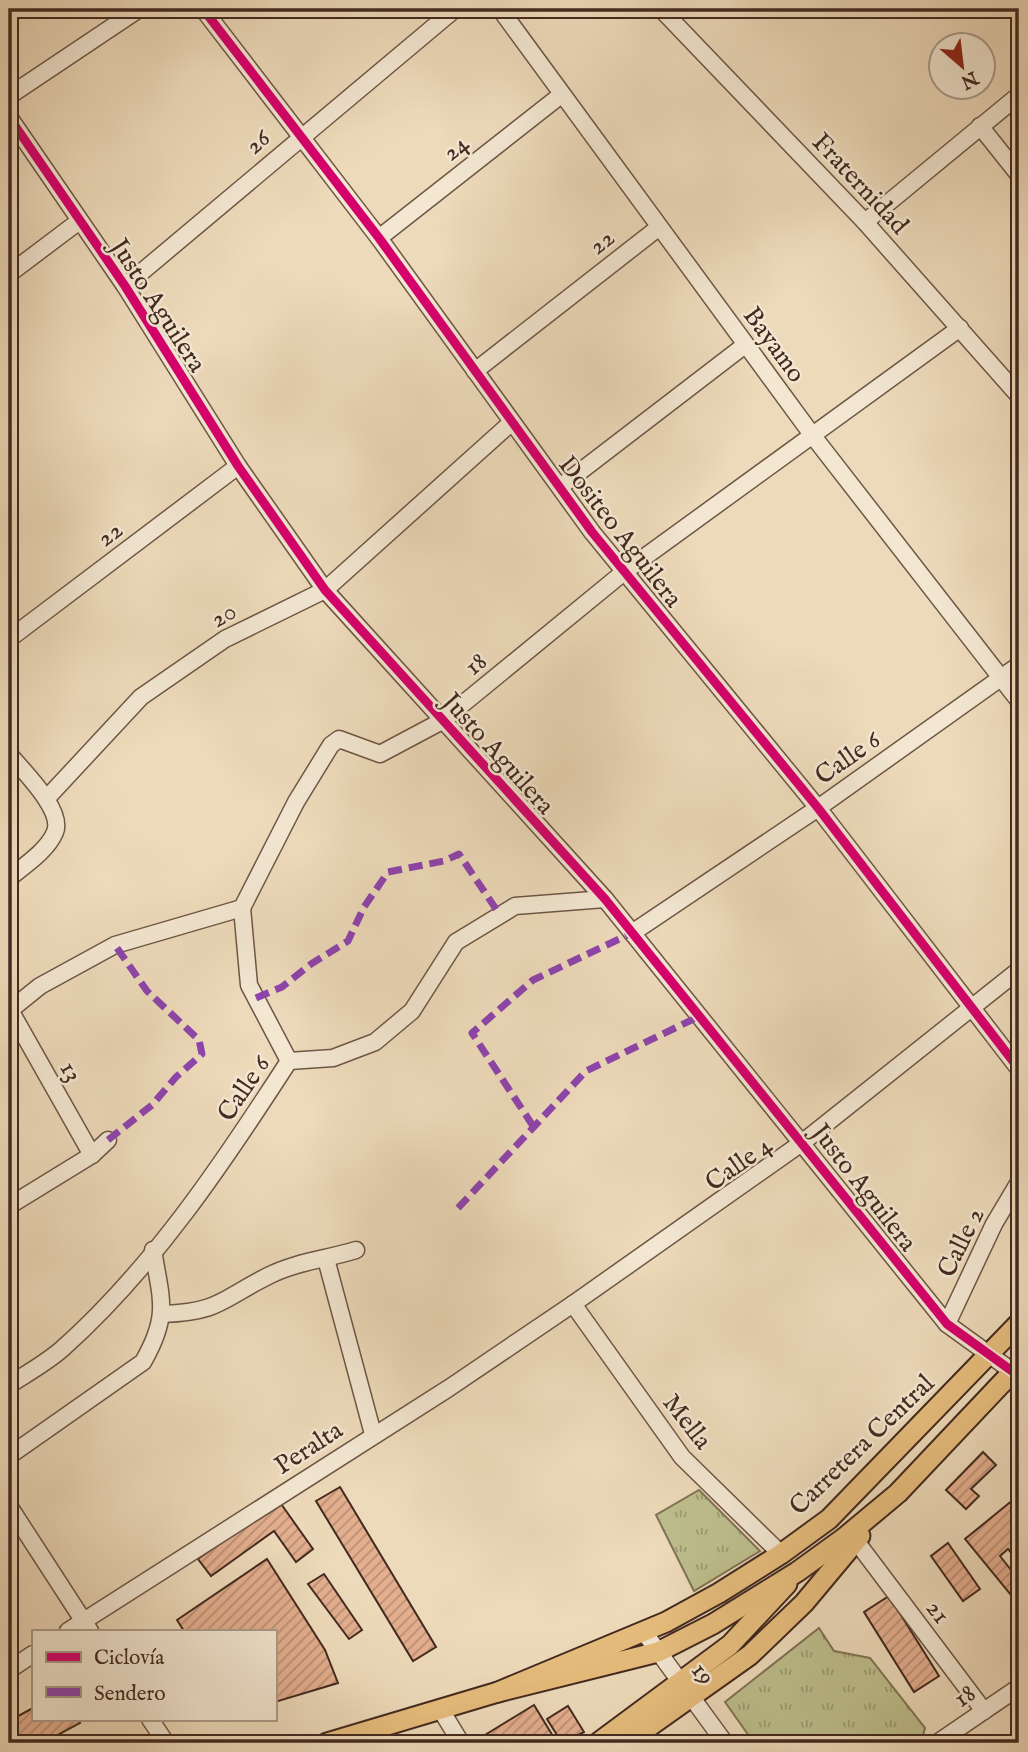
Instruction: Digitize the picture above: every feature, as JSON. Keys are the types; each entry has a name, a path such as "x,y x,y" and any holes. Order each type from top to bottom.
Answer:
{"main road":[{"name":"Carretera Central","path":"498,1692 643,1632 719,1593 780,1554 829,1519 1019,1324"},
{"name":"Carretera Central","path":"327,1743 498,1692 658,1652 713,1624 797,1572 844,1538 898,1493 1017,1371"},
{"path":"598,1743 686,1689 750,1655 804,1603 898,1493"},
{"path":"626,1743 755,1622 797,1572 829,1519"}],"street":[{"path":"9,96 139,9"},
{"name":"Dositeo Aguilera","path":"203,9 379,238 559,487 624,572 818,808 1019,1069"},
{"name":"26","path":"125,286 455,9"},
{"name":"Bayamo","path":"500,9 813,436 1019,701"},
{"name":"Fraternidad","path":"661,9 865,222 1018,392"},
{"name":"24","path":"379,238 561,95"},
{"path":"865,222 1019,95"},
{"name":"Justo Aguilera","path":"9,117 78,222 125,286 238,466 325,590 605,899 947,1324 1017,1371"},
{"path":"981,127 1019,175"},
{"path":"9,274 78,222"},
{"name":"22","path":"475,371 658,228"},
{"name":"18","path":"242,908 296,802 331,745 339,739 380,754 442,721 624,572 960,328"},
{"path":"559,487 745,345"},
{"name":"20","path":"47,798 141,696 225,639 325,590 512,422"},
{"name":"22","path":"9,639 238,466"},
{"name":"Calle 6","path":"632,933 818,808 1019,665"},
{"path":"9,754 47,798 56,825 55,833 34,857 9,878"},
{"name":"Calle 6","path":"9,1385 60,1350 130,1280 220,1167 289,1061 333,1058 375,1042 412,1012 456,942 515,906 605,899"},
{"path":"9,1010 40,986 115,945 242,908 249,985 289,1061"},
{"name":"Calle 4","path":"573,1304 803,1142 1019,970"},
{"name":"13","path":"9,1010 92,1155"},
{"path":"9,1206 92,1155 108,1140"},
{"name":"Calle 2","path":"947,1324 994,1224 1019,1182"},
{"path":"9,1456 143,1362 154,1343 163,1314 153,1250"},
{"path":"163,1314 198,1313 222,1304 267,1276 300,1264 356,1250"},
{"path":"326,1259 373,1434"},
{"name":"Peralta","path":"87,1626 573,1304"},
{"name":"Mella","path":"573,1304 682,1457 780,1554"},
{"path":"9,1506 87,1626"},
{"name":"21","path":"856,1541 984,1711"},
{"name":"19","path":"643,1632 725,1743"},
{"path":"9,1670 32,1655"},
{"name":"18","path":"943,1741 1019,1687"},
{"path":"440,1710 461,1743"},
{"path":"150,1720 166,1743"}],"green space":[{"path":"699,1490 760,1551 694,1591 656,1515"},
{"path":"819,1628 834,1651 870,1658 925,1728 921,1743 754,1743 725,1702"}],"building":[{"path":"983,1452 996,1465 971,1489 979,1496 966,1509 946,1490"},
{"path":"340,1487 436,1647 413,1661 316,1501"},
{"path":"1019,1495 1019,1563 1008,1549 1000,1556 1015,1575 1019,1571 1019,1597 1015,1600 965,1539"},
{"path":"279,1501 313,1549 296,1562 274,1531 211,1576 198,1559"},
{"path":"948,1543 980,1589 963,1601 931,1556"},
{"path":"267,1559 325,1650 338,1683 276,1702 276,1630 183,1630 177,1620"},
{"path":"324,1574 362,1630 349,1639 308,1584"},
{"path":"889,1596 939,1676 914,1692 864,1612"},
{"path":"534,1705 556,1741 483,1743 480,1738"},
{"path":"568,1706 584,1732 562,1743 547,1719"},
{"path":"32,1709 32,1720 78,1720 80,1723 43,1743 20,1743 9,1721"}],"marked path":[{"path":"256,998 282,987 311,964 348,941 364,907 388,872 444,861 459,854 500,915"},
{"path":"533,1126 472,1033 533,980 632,933"},
{"path":"108,1140 152,1105 176,1077 202,1054 199,1040 147,991 115,945"},
{"path":"458,1208 586,1071 700,1016"},
{"path":"944,1738 948,1743"}],"cycle path":[{"path":"203,9 379,238 592,532 818,808 1019,1069"},
{"path":"9,117 125,286 238,466 325,590 605,899 947,1324 1019,1376"}]}
